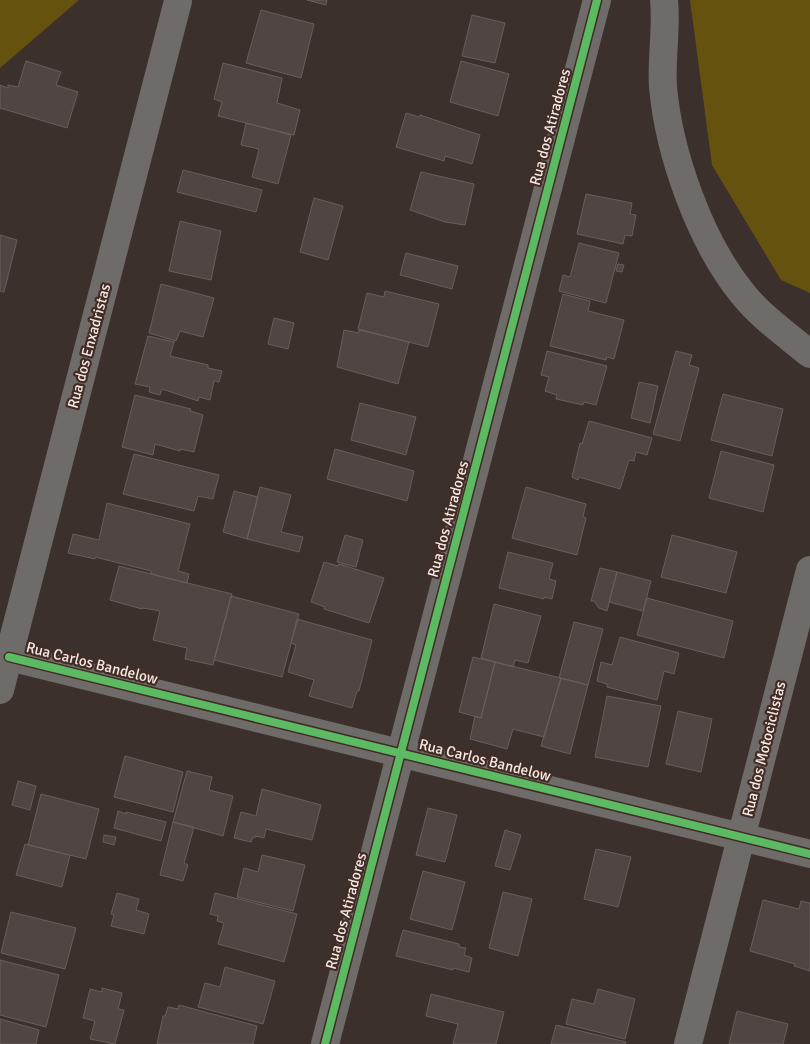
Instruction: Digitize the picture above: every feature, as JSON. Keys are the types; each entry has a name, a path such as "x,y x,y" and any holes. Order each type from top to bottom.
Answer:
{"street":[{"name":"Rua dos Atiradores","path":"326,1044 597,0"},
{"path":"664,0 663,86 670,132 684,179 702,227 722,264 742,294 766,319 810,354"},
{"name":"Rua dos Enxadristas","path":"0,690 178,1"},
{"name":"Rua dos Motociclistas","path":"688,1044 810,570"},
{"name":"Rua Carlos Bandelow","path":"9,656 810,854"}],"shaded area":[{"path":"0,0 79,0 0,68"},
{"path":"690,0 810,0 810,293 781,280 712,165"}],"building":[{"path":"307,0 327,0 326,5"},
{"path":"261,10 314,24 301,78 246,63"},
{"path":"472,15 505,23 495,63 462,56"},
{"path":"26,61 61,72 56,85 78,92 67,128 0,108 0,85 8,88 8,85 18,87"},
{"path":"461,61 509,74 498,116 450,102"},
{"path":"223,63 282,78 277,103 300,110 294,135 218,116 222,102 214,99"},
{"path":"406,113 419,117 420,115 480,135 472,164 445,156 444,161 396,147"},
{"path":"246,123 291,135 278,184 252,177 259,149 241,145"},
{"path":"183,170 262,190 256,212 177,192"},
{"path":"421,172 474,184 465,225 445,222 410,210"},
{"path":"586,194 632,203 630,214 636,215 632,236 625,235 623,244 577,234"},
{"path":"314,198 343,206 328,260 300,252"},
{"path":"180,221 221,231 211,280 169,271"},
{"path":"0,235 17,240 4,292 0,291"},
{"path":"579,243 619,253 606,303 559,291 563,275 570,277"},
{"path":"406,253 458,266 452,289 400,275"},
{"path":"618,264 624,265 622,272 616,271"},
{"path":"161,284 214,298 203,337 180,331 176,341 149,333"},
{"path":"385,291 439,304 428,347 358,329 367,293 384,297"},
{"path":"563,294 590,301 588,311 624,320 614,359 607,357 606,360 550,346"},
{"path":"274,318 294,323 288,349 268,344"},
{"path":"344,330 359,333 359,330 409,342 398,384 337,367"},
{"path":"148,336 174,342 170,356 208,365 208,368 222,371 219,382 214,381 210,400 199,397 198,401 162,389 160,395 149,392 150,387 135,384"},
{"path":"547,351 607,366 596,405 584,402 583,405 556,399 557,395 545,391 549,377 541,375"},
{"path":"676,351 692,355 689,365 699,368 680,441 653,434"},
{"path":"639,382 658,386 650,423 631,418"},
{"path":"723,394 783,409 772,456 711,440"},
{"path":"135,395 191,409 190,411 203,415 194,452 180,449 180,451 155,444 153,455 122,447"},
{"path":"360,403 416,417 406,455 351,440"},
{"path":"589,421 652,438 647,455 636,452 634,461 629,460 620,489 579,477 578,480 572,477 580,443 582,444"},
{"path":"335,449 414,471 407,501 327,479"},
{"path":"721,451 774,465 763,512 709,498"},
{"path":"134,454 219,475 213,499 198,496 194,511 123,494"},
{"path":"260,487 291,495 281,532 303,537 299,552 247,539"},
{"path":"526,487 586,504 583,516 586,518 577,555 512,538"},
{"path":"234,491 258,497 247,539 223,532"},
{"path":"107,503 190,524 178,571 189,574 187,583 151,574 151,571 95,557 95,559 68,553 73,534 99,540"},
{"path":"345,535 363,540 356,567 337,562"},
{"path":"672,535 737,552 726,593 661,577"},
{"path":"508,552 553,563 549,579 556,581 552,599 544,597 544,599 499,588"},
{"path":"324,562 338,566 339,564 384,578 369,623 324,609 325,607 311,602"},
{"path":"119,566 232,594 213,665 185,659 187,648 153,640 160,611 142,609 110,600"},
{"path":"600,568 617,572 607,611 599,608 594,601 591,601"},
{"path":"617,572 651,581 643,611 609,602"},
{"path":"231,596 299,614 282,677 214,660"},
{"path":"647,598 733,621 724,658 637,635"},
{"path":"494,604 541,616 528,663 515,660 513,667 481,658"},
{"path":"297,619 372,640 359,691 357,691 352,708 309,696 314,680 288,672 296,645 291,643"},
{"path":"574,622 603,629 588,685 559,678"},
{"path":"620,637 679,653 674,674 664,671 657,700 607,687 607,684 597,681 601,662 612,665"},
{"path":"473,657 495,662 481,718 459,712"},
{"path":"495,662 561,678 544,737 513,729 507,749 470,739 475,716 481,718"},
{"path":"561,678 588,685 570,754 541,746"},
{"path":"607,696 661,706 648,767 595,757"},
{"path":"678,711 712,719 701,772 666,764"},
{"path":"125,756 183,772 173,812 114,797"},
{"path":"187,771 212,777 209,790 233,796 223,836 173,822"},
{"path":"18,781 36,786 30,810 12,805"},
{"path":"262,789 321,805 312,840 266,829 264,838 255,836 251,842 234,838 241,812 256,816"},
{"path":"41,794 99,809 86,859 28,845"},
{"path":"428,808 457,815 445,862 416,855"},
{"path":"118,811 166,822 161,841 114,828"},
{"path":"173,822 194,827 184,863 188,865 183,881 160,875"},
{"path":"505,830 521,835 510,870 495,866"},
{"path":"104,835 116,837 114,845 103,842"},
{"path":"25,844 70,855 62,887 16,875"},
{"path":"596,849 631,857 618,907 584,899"},
{"path":"262,855 305,865 293,911 237,897 244,868 258,872"},
{"path":"423,871 465,882 452,930 410,919"},
{"path":"503,892 532,899 518,956 489,948"},
{"path":"117,893 139,899 136,910 149,914 144,934 111,926 114,915 111,914"},
{"path":"215,893 297,914 284,962 218,944 224,923 217,921 218,916 210,914"},
{"path":"763,900 799,909 801,901 810,903 810,971 794,966 795,964 750,951"},
{"path":"11,912 76,928 65,969 1,953"},
{"path":"403,930 459,944 459,947 466,948 464,955 472,958 469,972 396,956"},
{"path":"0,960 59,975 46,1027 0,1015"},
{"path":"225,967 275,981 263,1024 198,1007 205,983 220,987"},
{"path":"102,988 122,993 118,1009 124,1010 115,1044 90,1039 95,1021 83,1018 90,989 102,992"},
{"path":"598,989 635,999 625,1039 566,1024 572,999 594,1004"},
{"path":"431,994 504,1012 496,1044 453,1044 458,1024 426,1016"},
{"path":"179,1005 257,1026 253,1044 157,1044 163,1016 165,1016 168,1007 178,1009"},
{"path":"737,1011 788,1024 783,1044 729,1044"},
{"path":"0,1019 39,1030 36,1044 0,1044"},
{"path":"556,1025 626,1042 625,1044 551,1044"}],"cycle path":[{"path":"325,1044 597,0"},
{"path":"9,657 810,854"}]}
